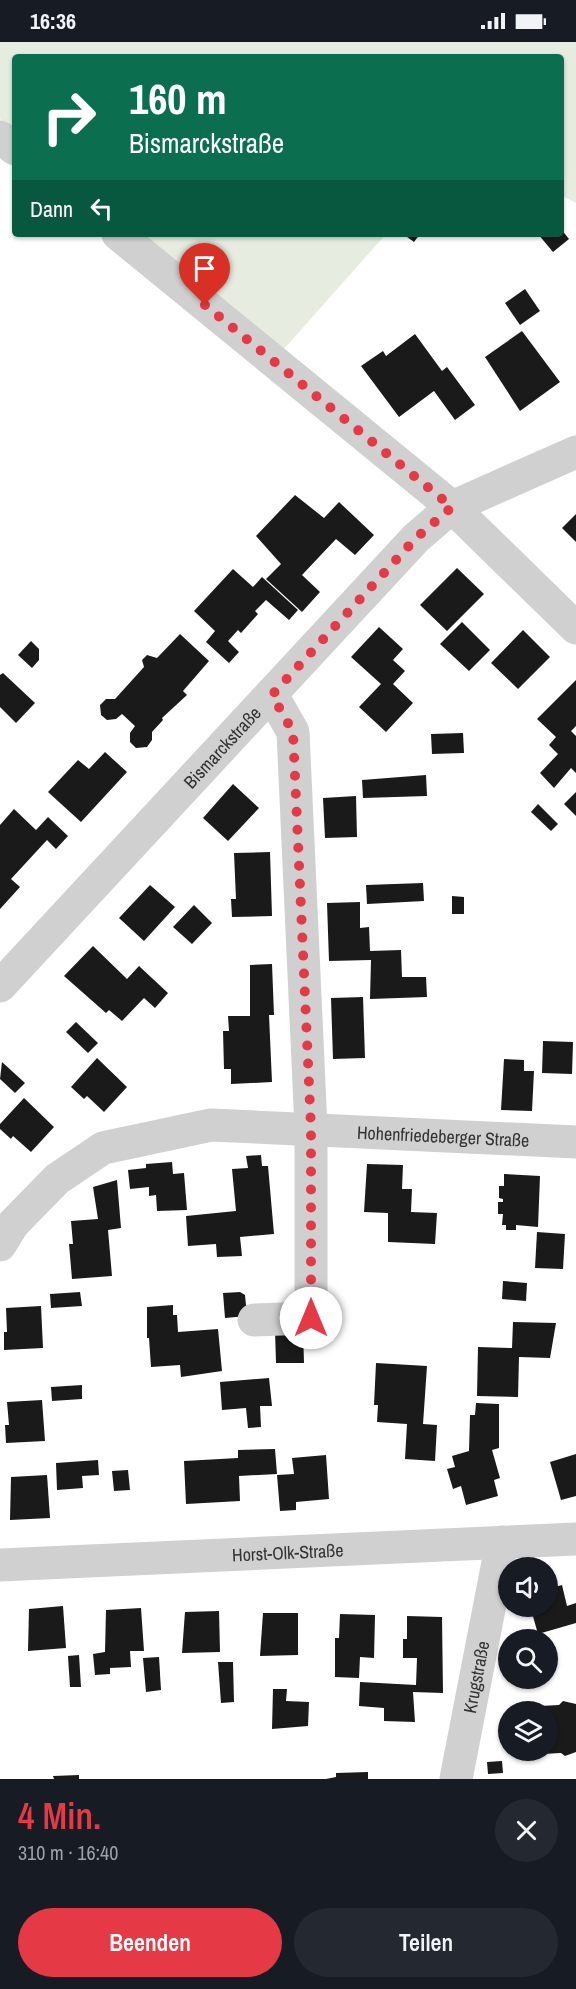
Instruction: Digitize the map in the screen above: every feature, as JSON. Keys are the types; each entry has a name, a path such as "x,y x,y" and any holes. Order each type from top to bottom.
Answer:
{"street":[{"path":"0,137 12,147"},
{"path":"122,237 452,507 576,628"},
{"name":"Bismarckstraße","path":"0,986 416,538 452,507 576,452"},
{"path":"254,1320 311,1318 311,1128 293,732 272,695"},
{"path":"0,1245 13,1224 57,1179 103,1148 211,1125 311,1128"},
{"name":"Hohenfriedeberger Straße","path":"311,1128 576,1142"},
{"name":"Horst-Olk-Straße","path":"0,1564 576,1539"},
{"name":"Krugstraße","path":"456,1779 502,1542"}],"shaded area":[{"path":"0,42 576,42 576,203 564,197 564,54 12,54 12,129 0,119"},
{"path":"145,237 383,237 283,350"}],"building":[{"path":"564,233 569,239 553,252 540,237 564,237"},
{"path":"407,237 418,237 414,242"},
{"path":"525,289 540,311 520,325 505,303"},
{"path":"522,331 560,382 520,411 485,357"},
{"path":"415,334 442,371 447,367 475,405 455,420 434,391 399,417 361,366 383,351 386,356"},
{"path":"295,495 324,518 339,502 374,535 355,555 336,539 302,575 320,592 302,612 266,579 281,564 256,536"},
{"path":"576,514 576,542 562,528"},
{"path":"457,568 484,594 447,631 420,605"},
{"path":"233,569 253,587 262,577 298,610 289,620 266,600 255,611 258,614 241,633 238,630 228,641 239,652 229,663 206,642 215,631 194,611"},
{"path":"462,622 490,650 469,671 440,644"},
{"path":"379,627 403,649 393,660 405,671 393,684 413,703 386,732 359,707 381,684 351,657"},
{"path":"523,630 550,657 518,689 491,663"},
{"path":"180,634 209,661 183,691 187,695 162,718 163,720 152,732 152,740 147,747 136,748 130,742 130,733 135,726 122,714 116,719 107,720 101,715 100,705 106,699 115,699 144,667 142,660 147,655 157,658"},
{"path":"31,641 39,649 39,660 32,668 18,655"},
{"path":"3,673 35,703 16,723 0,707 0,675"},
{"path":"576,680 576,726 571,731 576,736 576,773 571,768 554,788 540,773 558,754 549,745 556,737 537,719"},
{"path":"463,733 464,753 432,754 431,734"},
{"path":"105,752 127,772 81,822 48,792 78,760 89,769"},
{"path":"426,775 427,796 363,798 362,780"},
{"path":"233,784 259,808 228,841 203,818"},
{"path":"576,792 576,816 564,804"},
{"path":"356,796 357,837 325,838 323,798"},
{"path":"538,804 558,824 551,831 531,812"},
{"path":"14,809 36,830 48,817 68,836 56,849 47,840 11,879 20,887 0,909 0,825"},
{"path":"270,852 272,916 232,917 231,899 236,899 234,853"},
{"path":"423,883 424,901 367,904 366,885"},
{"path":"150,885 175,907 144,941 119,918"},
{"path":"452,896 464,897 464,914 452,914"},
{"path":"360,902 360,928 369,927 370,951 401,950 402,977 426,977 427,997 370,999 371,960 329,961 327,903"},
{"path":"194,905 212,923 192,944 173,927"},
{"path":"93,946 127,979 139,966 168,993 155,1008 144,998 122,1021 109,1010 106,1013 64,976"},
{"path":"272,964 274,1015 269,1015 272,1082 231,1084 231,1069 224,1069 223,1031 229,1031 228,1016 250,1016 250,965"},
{"path":"363,997 365,1058 333,1059 331,998"},
{"path":"76,1022 98,1043 88,1053 66,1032"},
{"path":"543,1041 573,1042 572,1074 542,1073"},
{"path":"97,1058 127,1087 104,1112 87,1096 84,1099 71,1087"},
{"path":"504,1059 524,1060 524,1071 534,1071 532,1111 501,1110"},
{"path":"2,1062 25,1083 15,1093 0,1079"},
{"path":"24,1098 54,1127 31,1152 13,1136 11,1139 0,1129 0,1124"},
{"path":"261,1155 262,1166 268,1166 274,1234 240,1237 242,1256 217,1257 216,1244 188,1246 186,1216 236,1211 232,1169 248,1168 246,1156"},
{"path":"172,1162 173,1174 184,1173 187,1210 157,1211 156,1195 149,1196 149,1187 130,1189 128,1170 146,1168 146,1164"},
{"path":"367,1164 403,1165 402,1189 412,1189 411,1212 437,1213 435,1244 388,1242 388,1213 364,1212"},
{"path":"504,1174 540,1176 538,1227 516,1225 516,1230 506,1230 506,1225 502,1225 503,1214 498,1214 498,1202 503,1202 503,1199 499,1198 499,1186 504,1186"},
{"path":"117,1180 121,1228 108,1230 112,1276 72,1279 69,1244 73,1244 71,1221 98,1219 93,1187"},
{"path":"537,1232 565,1234 563,1269 535,1268"},
{"path":"503,1281 527,1283 526,1301 502,1299"},
{"path":"80,1292 82,1306 51,1308 50,1294"},
{"path":"240,1292 245,1295 247,1316 225,1318 223,1293"},
{"path":"173,1305 173,1315 177,1315 178,1332 218,1329 222,1371 181,1377 180,1365 151,1367 149,1338 147,1338 147,1307"},
{"path":"41,1306 43,1348 4,1350 4,1332 7,1332 6,1308"},
{"path":"513,1322 556,1323 550,1358 519,1357 518,1397 477,1396 478,1347 512,1348"},
{"path":"275,1330 303,1330 304,1363 276,1363"},
{"path":"376,1363 427,1366 423,1424 437,1425 435,1461 405,1459 407,1424 377,1422 378,1405 374,1405"},
{"path":"269,1378 272,1406 260,1406 261,1427 248,1428 246,1408 222,1410 220,1382"},
{"path":"82,1385 82,1399 52,1401 51,1387"},
{"path":"42,1400 45,1441 6,1443 5,1425 9,1425 7,1402"},
{"path":"476,1403 499,1404 499,1448 492,1450 500,1478 494,1480 498,1496 466,1505 461,1486 453,1489 447,1469 455,1467 452,1456 469,1451 470,1415 475,1415"},
{"path":"275,1449 277,1474 239,1476 240,1501 186,1504 184,1461 238,1458 238,1450"},
{"path":"576,1454 576,1496 561,1500 550,1462"},
{"path":"326,1455 329,1499 296,1502 296,1510 280,1511 277,1475 294,1474 292,1458"},
{"path":"98,1460 99,1475 82,1476 83,1488 57,1490 56,1463"},
{"path":"128,1470 130,1490 114,1491 112,1471"},
{"path":"47,1475 50,1518 10,1520 11,1477"},
{"path":"562,1585 567,1606 576,1603 576,1623 555,1629 537,1629 533,1617 558,1617 558,1586"},
{"path":"63,1606 66,1648 28,1651 29,1609"},
{"path":"141,1608 144,1651 130,1651 131,1667 110,1668 110,1674 95,1675 93,1654 105,1652 106,1610"},
{"path":"219,1611 220,1652 182,1653 185,1612"},
{"path":"263,1613 298,1613 298,1655 260,1656"},
{"path":"340,1614 375,1615 374,1658 360,1657 359,1678 335,1677 335,1638 339,1638"},
{"path":"407,1616 442,1617 443,1693 413,1692 415,1722 384,1721 384,1708 359,1706 360,1682 416,1685 417,1658 403,1658 403,1639 407,1639"},
{"path":"79,1655 81,1687 70,1687 68,1656"},
{"path":"159,1657 161,1690 146,1692 143,1658"},
{"path":"218,1662 233,1662 234,1702 221,1703"},
{"path":"273,1689 287,1689 286,1701 309,1702 308,1726 272,1729"},
{"path":"563,1701 576,1704 576,1752 565,1756 558,1753 559,1705"},
{"path":"502,1761 503,1773 488,1774 487,1762"},
{"path":"368,1772 368,1779 326,1779 336,1777 336,1773"},
{"path":"79,1775 79,1779 54,1779 53,1776"}],"route":[{"path":"205,305 452,507 416,538 272,695 286,716 293,732 311,1128 311,1318"}]}
